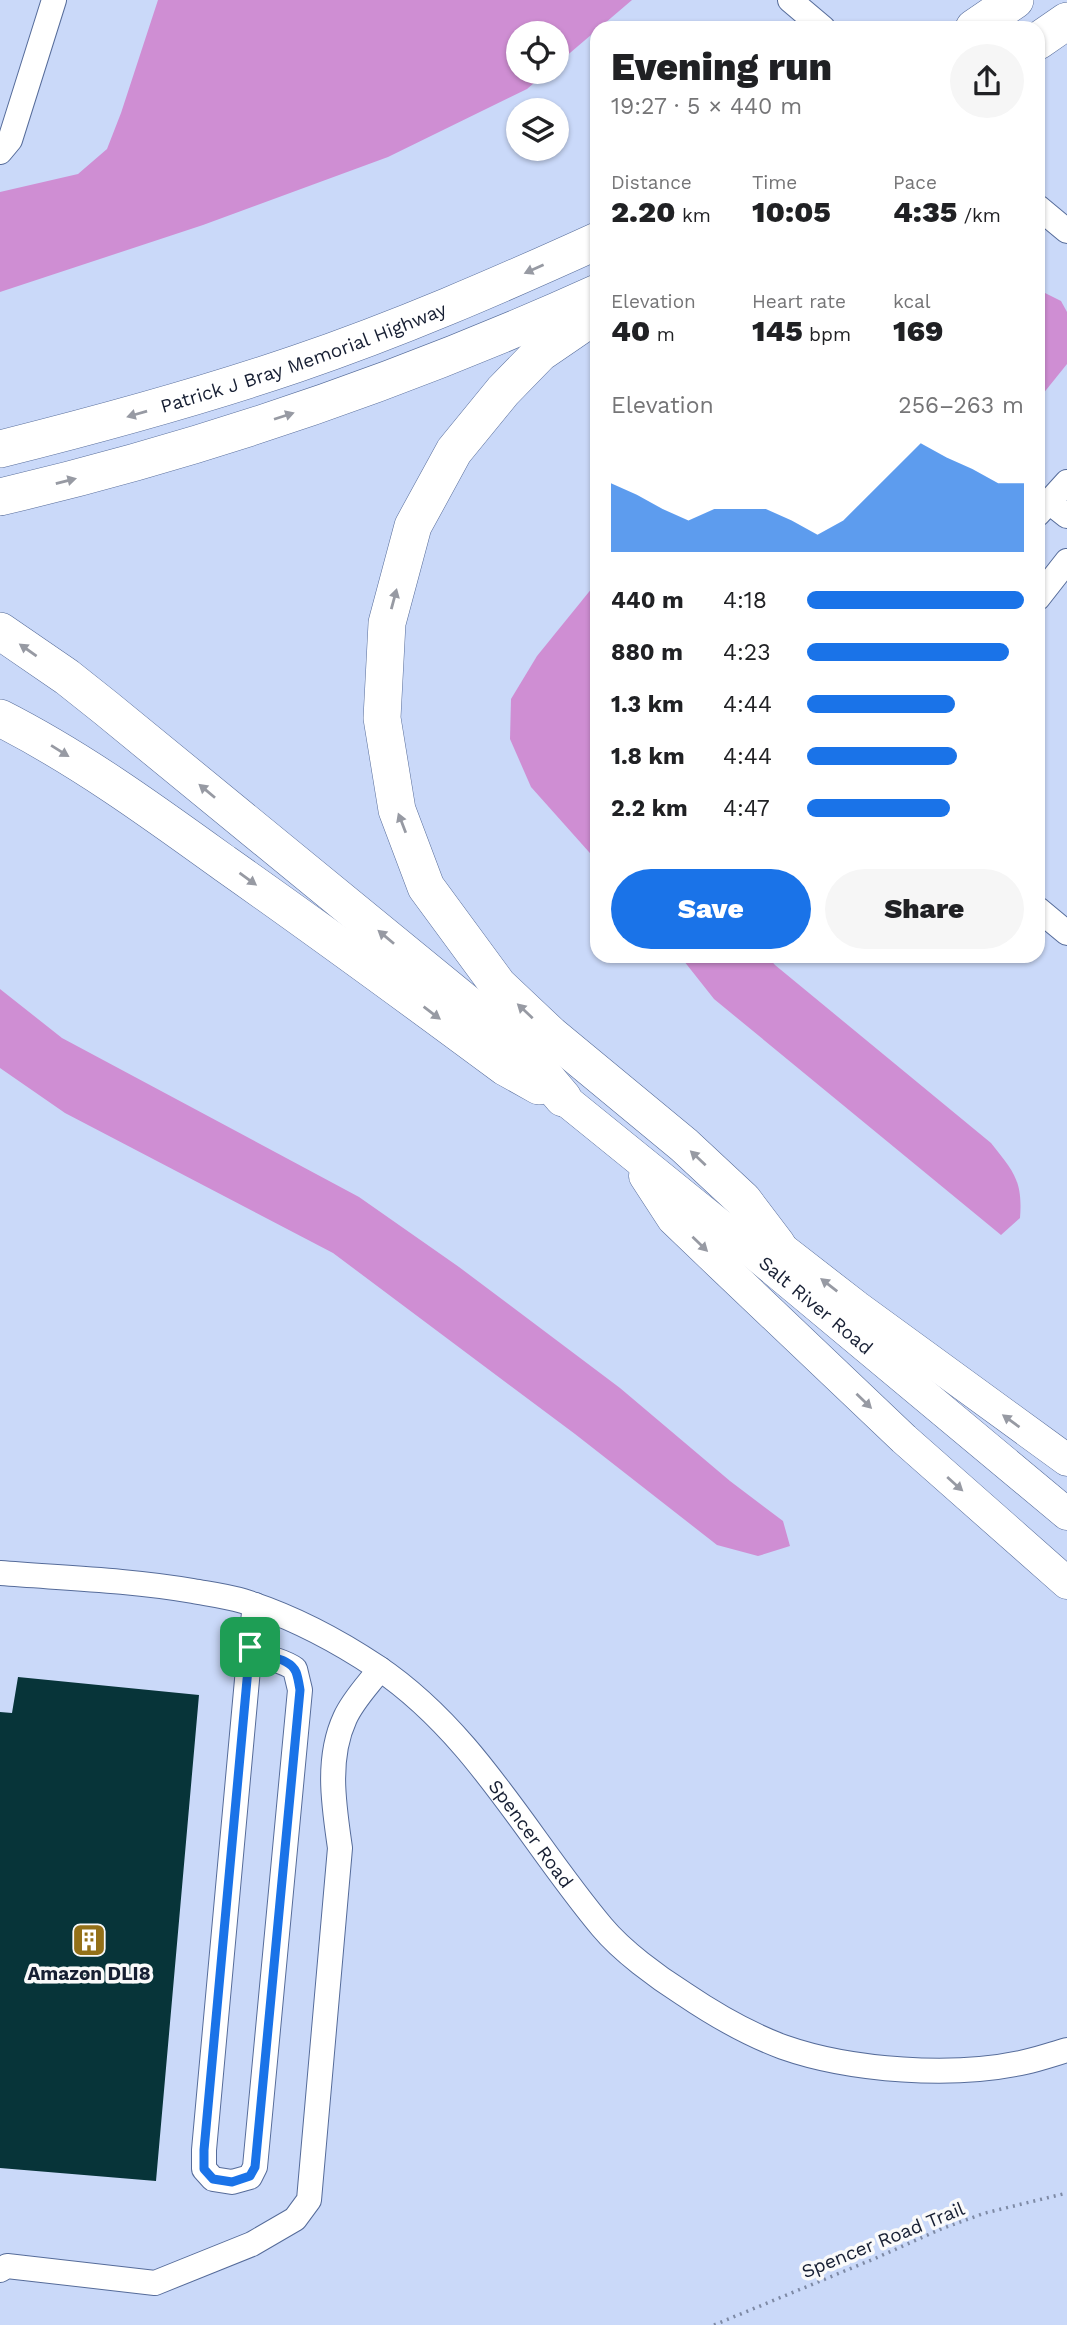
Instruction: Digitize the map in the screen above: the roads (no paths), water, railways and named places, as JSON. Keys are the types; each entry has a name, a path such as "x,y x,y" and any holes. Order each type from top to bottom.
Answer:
{"highway":[{"path":"984,21 1015,0"},
{"path":"1045,36 1067,21"},
{"name":"Patrick J Bray Memorial Highway","path":"0,449 123,418 297,364 439,311 590,244"},
{"path":"0,498 148,459 344,396 466,351 590,296"},
{"path":"590,319 540,353 503,391 454,451 413,526 387,623 382,718 397,810 426,887 498,985 551,1035 684,1145 743,1200 777,1245"},
{"path":"0,631 96,700 520,1047 563,1098"},
{"path":"0,718 52,746 114,786 505,1067 563,1098"}],"main road":[{"name":"Salt River Road","path":"563,1098 1067,1514"},
{"path":"629,1151 711,1196 856,1307 1067,1460"},
{"path":"629,1151 673,1219 904,1439 1067,1583"}],"street":[{"path":"0,152 10,140 54,0"},
{"path":"790,0 816,21"},
{"path":"1045,213 1067,231"},
{"path":"1051,510 1067,482"},
{"path":"1045,589 1067,561"},
{"path":"1045,915 1067,933"},
{"name":"Spencer Road","path":"0,1573 161,1586 240,1600 311,1628 380,1669 432,1711 482,1766 604,1929 660,1978 716,2015 783,2047 848,2064 941,2072 1022,2063 1067,2050"},
{"path":"250,1647 255,1652 286,1662 295,1669 300,1690 255,2167 250,2176 232,2182 213,2179 204,2169 204,2150 250,1647 255,1605"},
{"path":"0,2270 7,2266 155,2283 252,2244 295,2219 309,2200 340,1848 333,1798 335,1742 345,1716 380,1669"}],"place":[{"name":"Amazon DLI8","path":"89,1940"}]}
